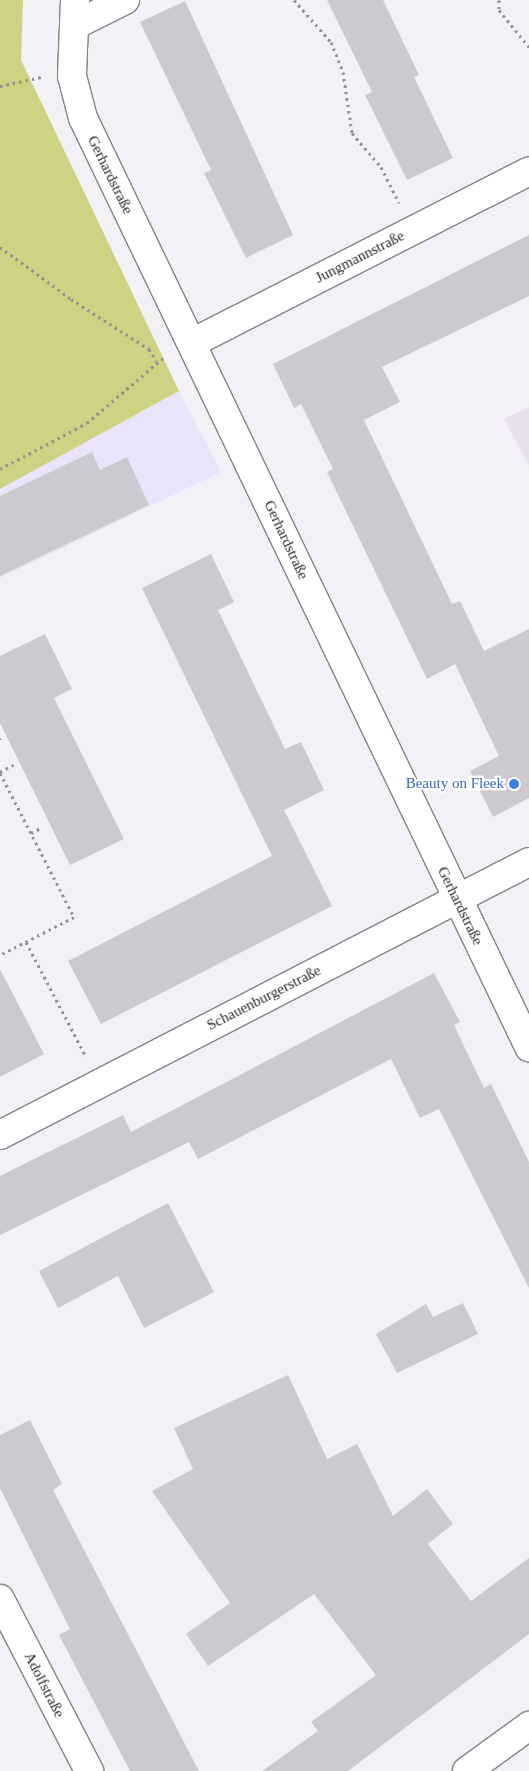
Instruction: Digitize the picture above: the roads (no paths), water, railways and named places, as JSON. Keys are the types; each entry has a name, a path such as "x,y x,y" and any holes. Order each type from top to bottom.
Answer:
{"street":[{"path":"75,13 125,0"},
{"name":"Gerhardstraße","path":"75,13 72,76 83,118 529,1047"},
{"name":"Jungmannstraße","path":"192,343 529,171"},
{"name":"Schauenburgerstraße","path":"0,1135 99,1081 529,862"},
{"name":"Adolfstraße","path":"0,1599 88,1771"},
{"path":"467,1771 529,1726"}],"place":[{"name":"Beauty on Fleek","path":"514,784"}]}
